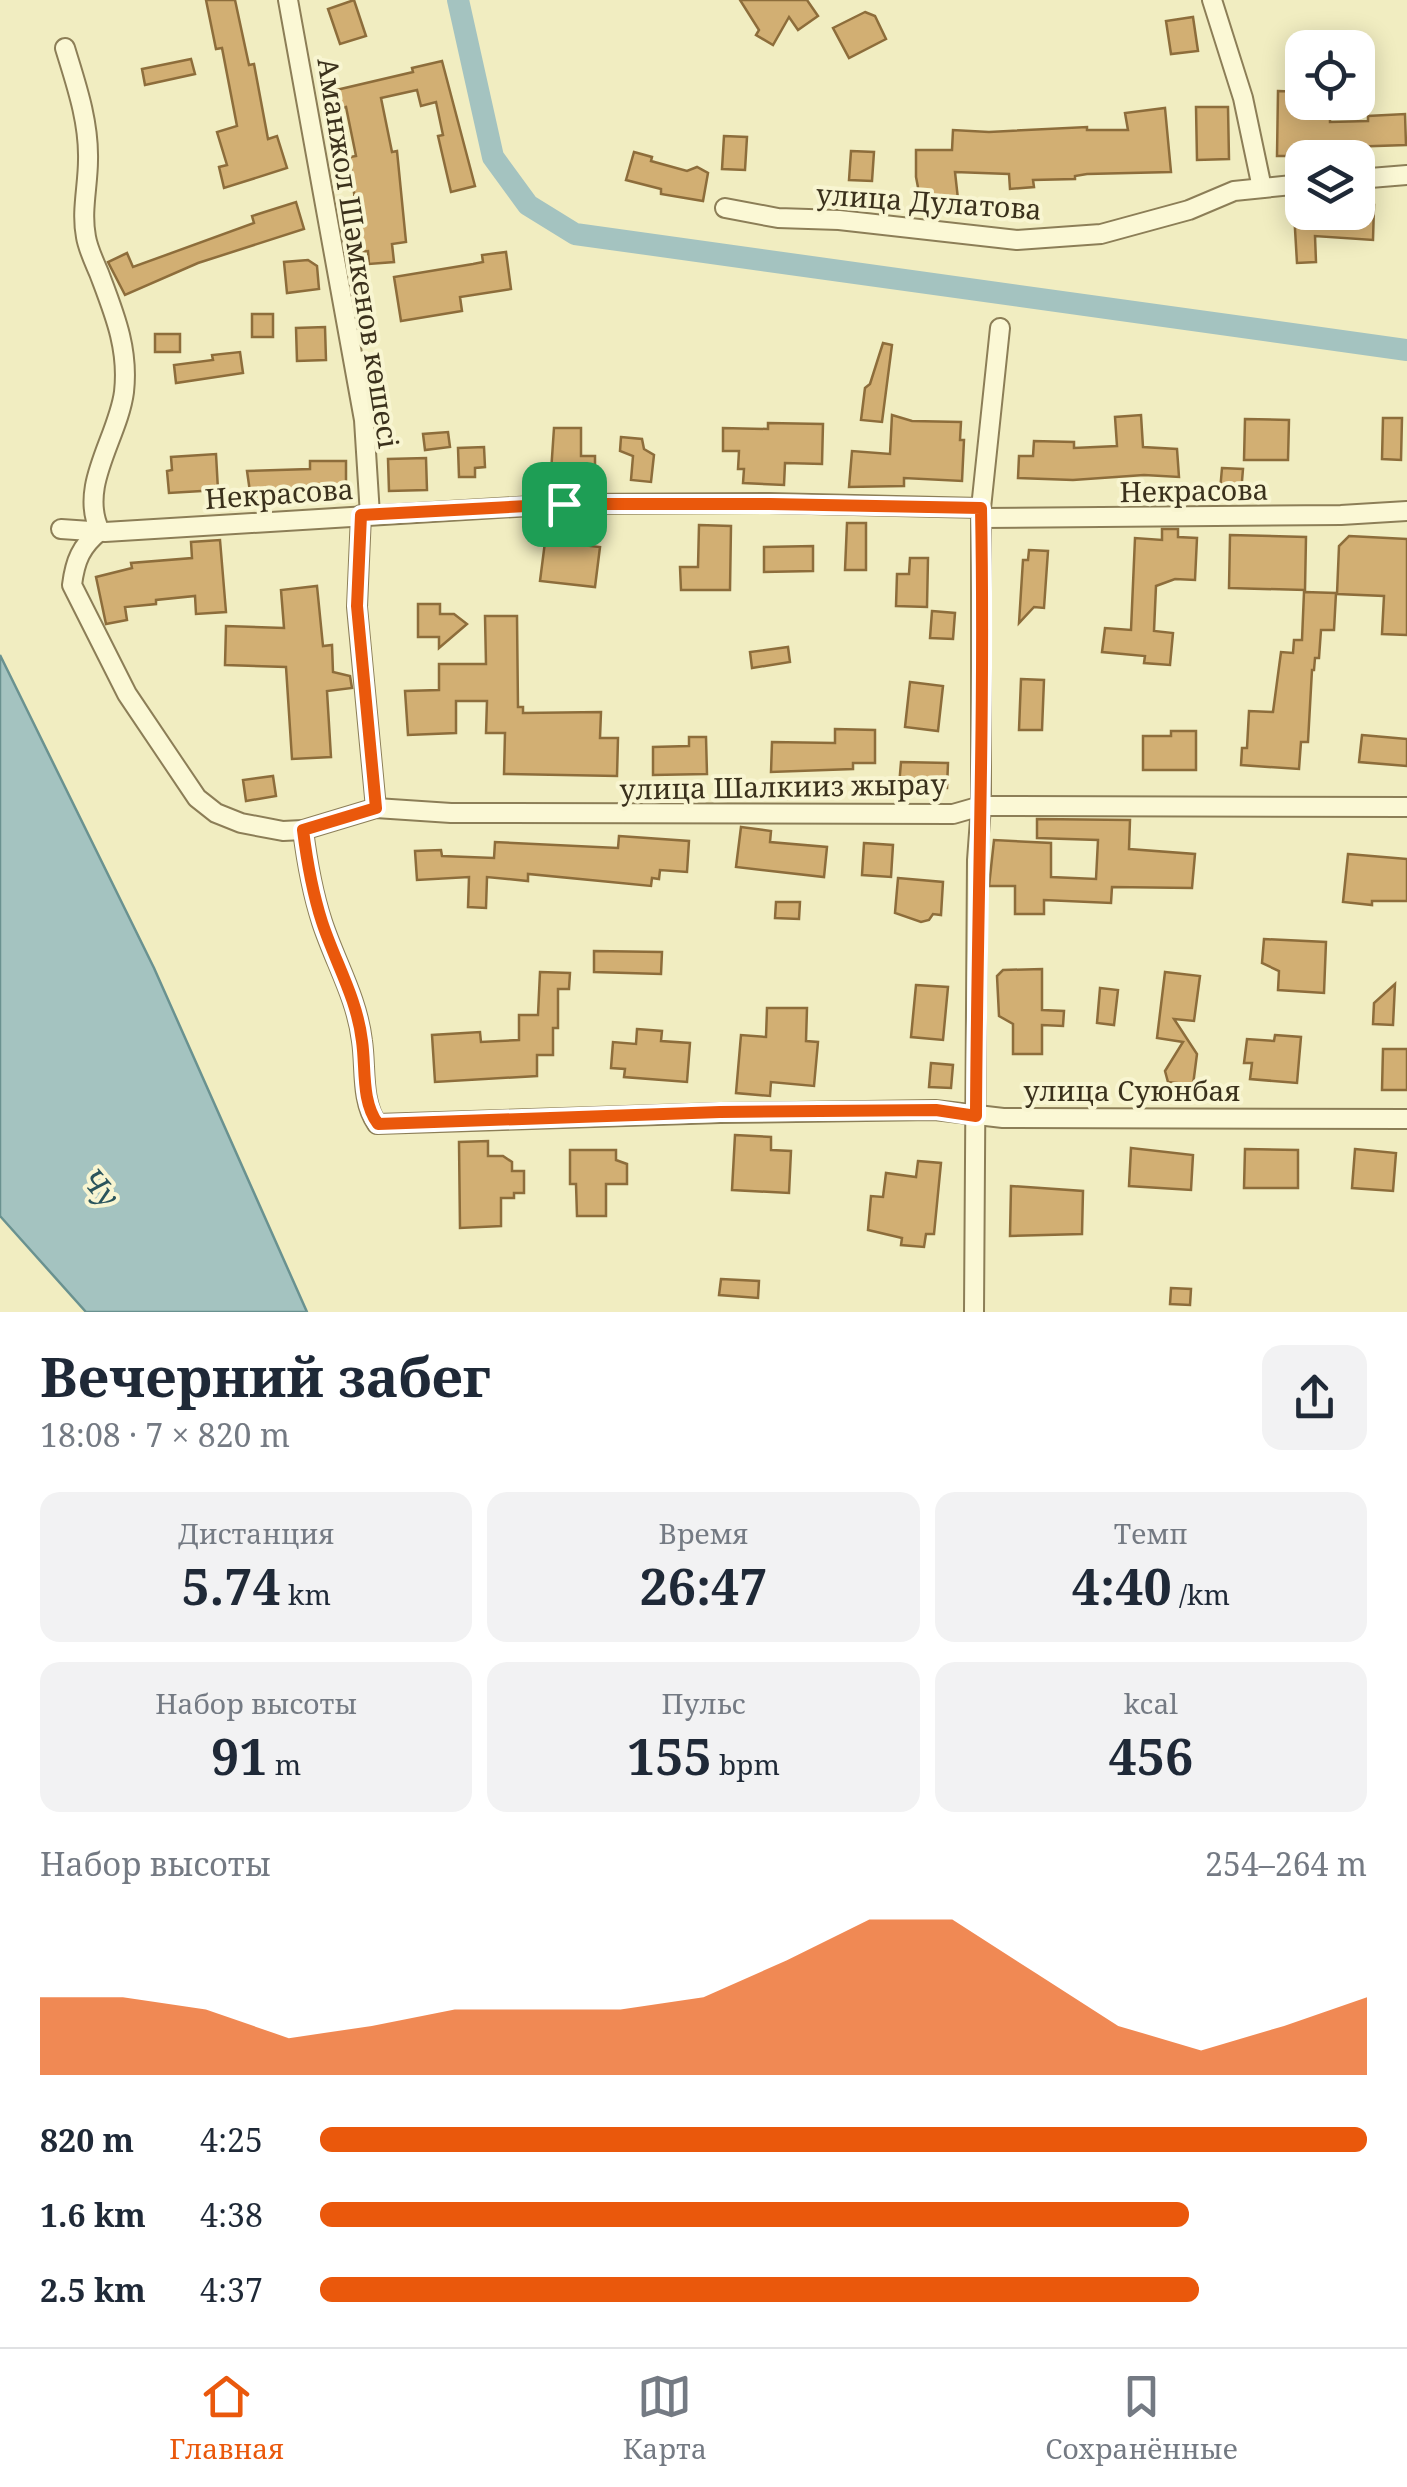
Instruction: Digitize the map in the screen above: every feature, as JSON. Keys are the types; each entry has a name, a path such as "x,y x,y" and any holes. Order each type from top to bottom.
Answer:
{"street":[{"name":"Аманжол Шәмкенов көшесі","path":"288,0 364,420 365,515 357,606 376,808"},
{"path":"1212,0 1243,98 1262,188"},
{"path":"65,48 82,104 88,158 86,240 124,342 126,361 124,395 92,494 92,514 100,531"},
{"path":"1375,178 1407,175"},
{"name":"улица Дулатова","path":"725,208 778,218 839,220 1017,240 1102,234 1189,210 1234,191 1285,186"},
{"path":"974,1312 981,513 1000,328"},
{"name":"Некрасова","path":"60,529 100,531 583,504 981,513 1341,516 1407,511"},
{"name":"улица Шалкииз жырау","path":"100,531 84,544 74,566 72,585 127,694 198,798 228,818 283,830 303,830 376,808 508,814 953,814 981,806 1407,807"},
{"name":"улица Суюнбая","path":"303,830 309,876 324,926 344,972 362,1036 369,1112 378,1124 720,1112 936,1110 976,1116 1407,1119"}],"water":[{"name":"Чу","path":"0,655 154,968 307,1312 86,1312 0,1216"}],"building":[{"path":"206,0 235,0 249,65 254,64 268,139 277,136 287,168 224,188 219,167 227,165 217,132 237,126 222,48 216,49"},
{"path":"354,0 366,36 340,44 328,9"},
{"path":"740,0 807,0 818,16 798,30 789,17 773,45 756,35 759,30"},
{"path":"865,12 875,16 886,39 849,58 833,28"},
{"path":"1193,17 1198,51 1171,54 1166,21"},
{"path":"191,59 195,74 145,85 142,69"},
{"path":"442,61 475,186 451,192 438,136 443,135 436,102 421,106 417,90 381,98 392,152 397,151 406,242 392,244 394,262 369,264 368,251 348,253 344,211 356,210 350,157 356,156 346,107 336,109 332,91"},
{"path":"1278,91 1285,91 1285,120 1368,121 1375,120 1375,116 1405,114 1406,145 1375,146 1375,140 1285,140 1285,156 1277,156"},
{"path":"1196,107 1228,107 1229,159 1197,160"},
{"path":"1165,108 1171,172 1087,174 1075,179 1033,180 1034,187 1010,189 1009,174 955,172 958,199 921,203 916,150 952,150 953,130 1128,130 1125,113"},
{"path":"724,136 747,137 745,170 722,169"},
{"path":"851,151 874,152 872,181 849,180"},
{"path":"634,152 652,157 651,161 687,171 697,167 708,173 703,201 661,194 661,189 626,180"},
{"path":"296,202 304,229 198,263 125,295 108,262 127,253 133,267 254,223 252,216"},
{"path":"1295,230 1373,230 1373,240 1315,236 1316,262 1297,263"},
{"path":"506,252 511,289 460,297 462,311 401,321 394,277 483,262 482,255"},
{"path":"308,260 317,266 319,289 287,293 284,262"},
{"path":"252,314 273,314 273,337 252,337"},
{"path":"325,327 326,360 297,361 296,328"},
{"path":"155,334 180,334 180,352 155,352"},
{"path":"883,343 892,345 882,422 861,420 865,388 870,384"},
{"path":"240,352 243,373 176,383 174,365"},
{"path":"892,415 912,421 961,422 962,481 904,478 904,486 849,487 852,451 890,454"},
{"path":"1141,415 1143,447 1177,449 1179,477 1018,478 1019,456 1033,456 1034,441 1074,442 1074,448 1117,446 1115,417"},
{"path":"1383,418 1402,418 1401,460 1382,459"},
{"path":"1245,419 1289,420 1288,460 1244,460"},
{"path":"768,423 823,424 822,464 785,463 784,485 743,483 744,469 738,469 739,451 723,451 723,428 768,429"},
{"path":"554,428 581,428 581,456 595,456 595,486 550,487"},
{"path":"448,432 450,447 425,450 423,434"},
{"path":"621,437 642,439 644,449 654,455 651,482 631,480 633,456 620,451"},
{"path":"484,447 485,467 475,468 475,477 459,477 458,448"},
{"path":"216,454 218,490 169,493 167,471 172,470 171,457"},
{"path":"426,458 427,490 389,491 388,459"},
{"path":"310,461 346,461 346,492 287,493 287,498 251,499 247,471 310,469"},
{"path":"1222,468 1243,469 1241,493 1220,491"},
{"path":"847,523 866,523 866,570 845,570"},
{"path":"699,525 731,526 730,590 681,590 680,567 698,567"},
{"path":"1162,529 1178,529 1178,537 1197,538 1195,580 1175,579 1156,586 1154,631 1173,633 1170,665 1144,663 1145,656 1102,652 1105,628 1131,630 1135,538 1162,540"},
{"path":"553,533 573,535 572,544 600,547 595,587 540,581 545,542 552,542"},
{"path":"1230,535 1306,537 1305,590 1229,588"},
{"path":"1349,536 1407,539 1407,635 1382,634 1384,596 1337,594 1339,546"},
{"path":"220,540 226,612 196,614 195,596 125,607 127,620 106,624 96,577 132,568 131,563 192,558 191,542"},
{"path":"813,546 813,571 764,572 764,547"},
{"path":"1029,550 1048,551 1044,608 1034,607 1019,623 1023,560 1028,560"},
{"path":"910,558 928,558 927,607 896,606 897,574 909,574"},
{"path":"317,586 323,646 332,645 333,672 350,676 352,688 327,691 331,757 292,759 286,667 225,665 226,626 284,628 281,590"},
{"path":"1304,592 1336,593 1334,630 1321,630 1319,658 1315,658 1312,670 1308,742 1301,742 1299,769 1241,765 1242,748 1247,748 1249,711 1273,712 1281,652 1293,653 1294,640 1302,640"},
{"path":"418,604 440,604 440,614 454,614 467,624 439,648 439,637 418,637"},
{"path":"932,611 955,613 953,639 930,638"},
{"path":"485,616 517,616 518,707 523,707 523,713 601,712 600,738 618,738 617,776 504,774 505,733 486,733 487,701 456,701 456,733 408,735 405,691 439,690 439,664 486,664"},
{"path":"788,647 790,662 752,668 750,652"},
{"path":"1021,679 1044,680 1042,730 1019,730"},
{"path":"910,682 943,686 938,731 905,727"},
{"path":"835,729 875,730 875,763 853,763 853,769 771,772 772,742 835,743"},
{"path":"1171,731 1196,731 1196,770 1143,770 1143,736 1171,736"},
{"path":"1362,735 1407,739 1407,766 1359,762"},
{"path":"689,737 706,737 707,774 653,775 653,747 689,746"},
{"path":"901,762 948,763 947,788 899,786"},
{"path":"273,776 276,796 246,801 243,780"},
{"path":"1037,819 1130,820 1129,849 1195,854 1192,888 1112,887 1111,903 1044,900 1044,914 1015,914 1015,886 989,886 994,840 1051,843 1051,877 1096,879 1098,840 1037,838"},
{"path":"741,827 771,831 770,842 827,847 824,877 736,867"},
{"path":"619,836 689,841 687,872 660,870 659,879 652,878 651,886 528,874 528,881 487,877 486,908 468,907 469,877 417,880 415,851 441,850 442,856 494,858 495,842 618,848"},
{"path":"864,843 893,845 891,877 862,875"},
{"path":"1348,854 1407,859 1407,901 1372,901 1372,905 1343,902"},
{"path":"898,878 943,882 941,915 933,914 921,922 895,913"},
{"path":"776,902 800,902 799,919 775,918"},
{"path":"1264,939 1326,942 1324,993 1278,990 1279,971 1262,963"},
{"path":"594,951 662,952 661,974 594,972"},
{"path":"1042,969 1042,1010 1064,1011 1063,1026 1042,1025 1042,1054 1013,1054 1013,1024 999,1016 997,976 1003,970"},
{"path":"540,972 570,973 569,989 558,989 553,1055 537,1055 537,1076 435,1082 432,1035 480,1032 481,1042 519,1040 519,1015 538,1015"},
{"path":"1165,972 1200,976 1194,1021 1174,1019 1197,1054 1193,1085 1168,1082 1165,1071 1183,1042 1157,1038"},
{"path":"1395,984 1393,1025 1373,1024 1374,1003"},
{"path":"916,985 948,987 943,1040 911,1037"},
{"path":"1100,988 1118,990 1114,1025 1097,1023"},
{"path":"767,1008 807,1008 806,1041 818,1042 814,1086 771,1082 770,1096 736,1093 741,1035 766,1037"},
{"path":"637,1029 662,1031 661,1041 690,1043 687,1082 624,1077 625,1069 611,1068 613,1042 636,1044"},
{"path":"1275,1035 1301,1037 1297,1083 1250,1079 1252,1063 1244,1063 1247,1039 1274,1041"},
{"path":"1383,1049 1407,1049 1407,1090 1382,1090"},
{"path":"931,1063 953,1065 951,1088 929,1087"},
{"path":"735,1135 771,1137 771,1150 791,1151 789,1193 732,1190"},
{"path":"488,1141 488,1156 503,1156 512,1162 512,1171 524,1171 524,1193 501,1198 501,1226 460,1228 459,1142"},
{"path":"1131,1148 1193,1155 1191,1190 1129,1186"},
{"path":"1245,1149 1298,1150 1298,1188 1244,1188"},
{"path":"1355,1149 1396,1153 1393,1191 1352,1188"},
{"path":"570,1150 616,1150 616,1160 627,1164 627,1184 606,1184 606,1216 577,1216 576,1184 570,1184"},
{"path":"918,1161 941,1163 934,1234 926,1234 924,1247 901,1245 902,1238 868,1230 871,1196 883,1197 886,1173 916,1177"},
{"path":"1011,1186 1083,1191 1082,1234 1010,1236"},
{"path":"721,1279 759,1281 758,1298 719,1295"},
{"path":"1171,1288 1191,1289 1190,1305 1170,1304"}],"waterway":[{"path":"458,0 493,157 528,205 575,234 1407,350"}],"route":[{"path":"564,504 981,508 976,1116 936,1110 720,1112 378,1124 369,1112 362,1036 344,972 324,926 309,876 303,830 376,808 357,606 361,515 564,504"}]}
